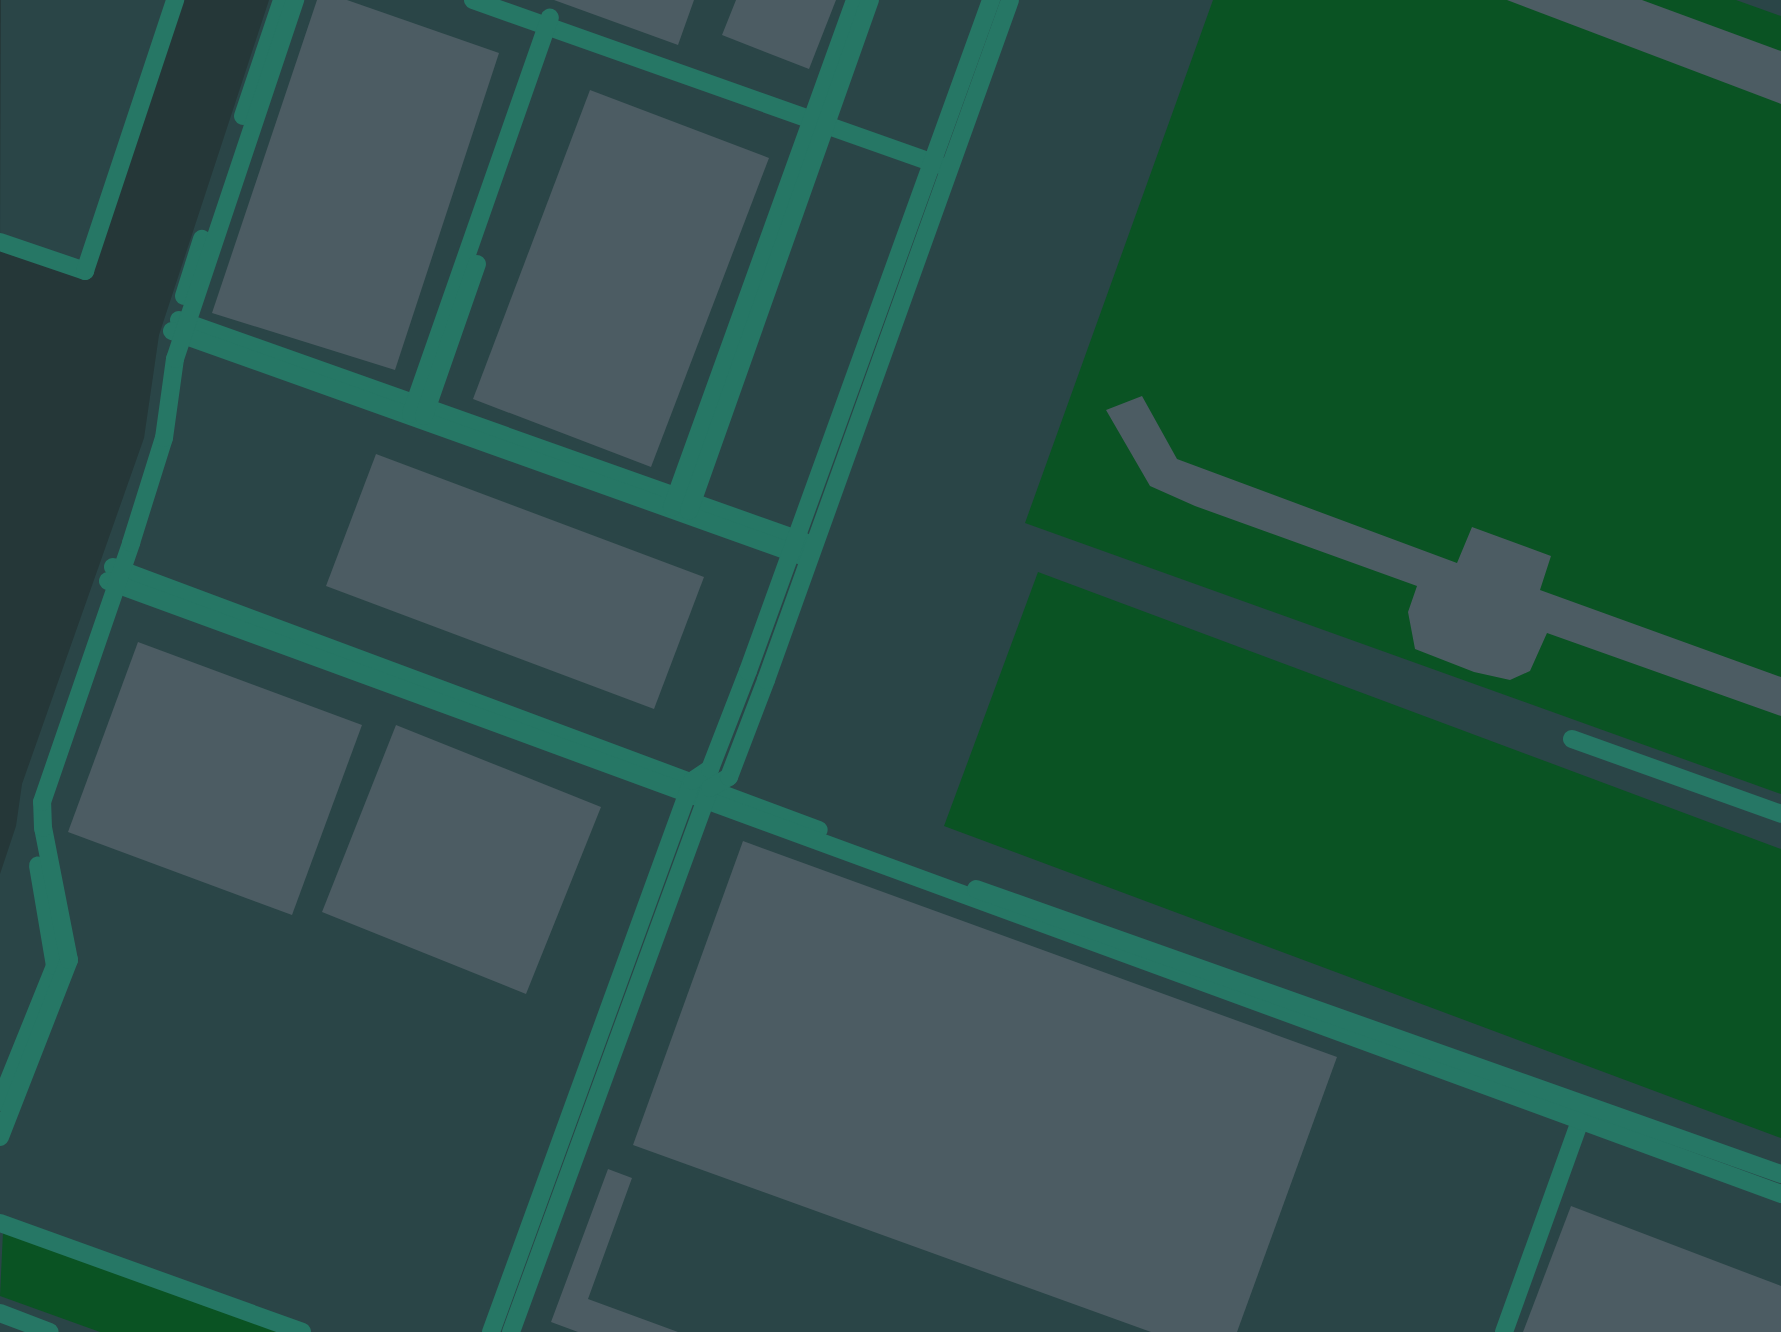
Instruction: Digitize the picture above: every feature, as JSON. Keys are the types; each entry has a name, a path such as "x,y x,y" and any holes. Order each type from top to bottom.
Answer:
{"street":[{"path":"0,242 85,271 175,0"},
{"path":"0,1102 55,959 29,808 164,438 180,327 282,0"},
{"path":"180,327 295,0"},
{"path":"473,0 554,24 950,164"},
{"path":"500,0 554,24"},
{"path":"821,118 855,0"},
{"path":"682,505 821,118 870,0"},
{"path":"491,1332 690,787 710,769 795,546 932,158 991,0"},
{"path":"511,1332 708,794 729,777 813,552 1010,0"},
{"path":"419,411 554,24"},
{"path":"180,327 813,552"},
{"path":"115,576 690,787 1781,1194"},
{"path":"0,1137 69,960 43,828 42,802 115,576"},
{"path":"1572,739 1781,814"},
{"path":"708,794 1781,1174"},
{"path":"1504,1332 1580,1121"},
{"path":"0,1223 302,1332"},
{"path":"0,1313 50,1332"}],"shaded area":[{"path":"1,0 175,0 85,271 0,242"},
{"path":"269,0 1781,0 1781,1332 0,1332 0,874 16,826 22,784 144,438 159,335"}],"green space":[{"path":"1213,0 1736,0 1781,16 1781,794 1025,523"},
{"path":"1038,572 1781,849 1781,1138 944,826"},
{"path":"3,1232 284,1332 100,1332 0,1296"}],"building":[{"path":"317,0 347,0 499,53 395,370 212,313"},
{"path":"554,0 694,0 678,45"},
{"path":"736,0 836,0 809,69 722,35"},
{"path":"1507,0 1642,0 1781,51 1781,104"},
{"path":"590,90 769,158 651,467 473,399"},
{"path":"1142,396 1177,459 1457,563 1472,527 1551,556 1540,590 1781,677 1781,716 1547,633 1530,671 1510,680 1474,672 1415,649 1408,612 1417,586 1195,506 1150,486 1106,410"},
{"path":"376,454 704,577 654,709 326,586"},
{"path":"138,642 362,725 292,915 68,832"},
{"path":"396,725 601,807 526,994 322,912"},
{"path":"743,841 1337,1057 1237,1332 1151,1332 633,1145"},
{"path":"608,1169 632,1178 588,1299 678,1332 578,1332 551,1322"},
{"path":"1571,1206 1781,1286 1781,1332 1523,1332"}]}
